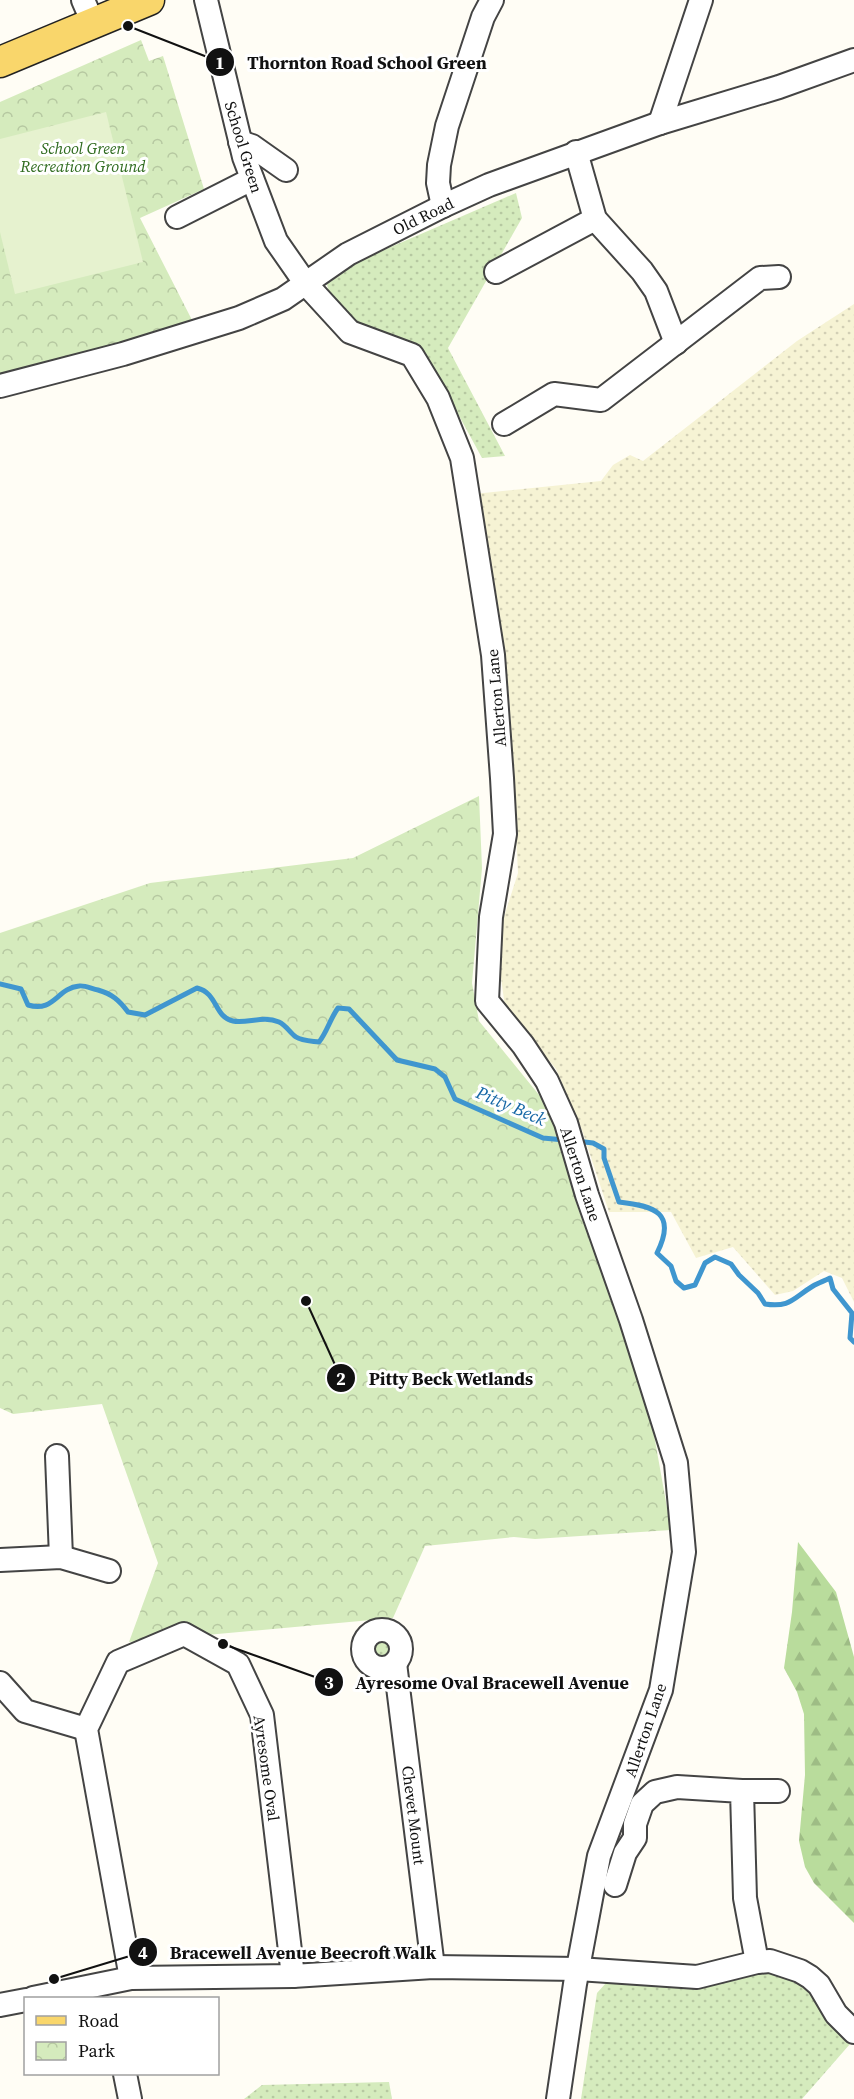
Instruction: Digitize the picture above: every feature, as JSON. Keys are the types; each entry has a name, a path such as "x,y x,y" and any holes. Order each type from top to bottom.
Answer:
{"main road":[{"path":"0,62 88,11 149,0"}],"street":[{"name":"School Green","path":"206,0 240,142 252,179 276,241 306,284"},
{"path":"442,206 438,174 447,126 483,17 492,0"},
{"path":"660,123 701,0"},
{"name":"Old Road","path":"0,386 123,354 239,318 283,299 348,254 489,185 660,123 779,87 854,60"},
{"path":"240,142 252,146 286,170"},
{"path":"576,152 595,219 656,291 676,343"},
{"path":"177,217 252,179"},
{"path":"495,272 595,219"},
{"path":"504,424 554,394 601,400 676,343 769,278"},
{"name":"Allerton Lane","path":"306,284 350,332 412,355 438,398 462,458 493,655 505,834 491,917 487,1001 547,1081 559,1106 676,1463 684,1552 661,1690 598,1856 558,2099"},
{"path":"57,1456 61,1557"},
{"path":"0,1560 61,1557 109,1571"},
{"name":"Ayresome Oval","path":"86,1729 118,1662 184,1634 238,1664 262,1715 293,1976"},
{"name":"Chevet Mount","path":"395,1663 434,1967"},
{"path":"0,1683 25,1711 86,1729 131,1978"},
{"path":"615,1886 625,1853 635,1838 635,1824 642,1804 655,1792 677,1786 778,1791"},
{"path":"742,1791 745,1898 757,1962"},
{"path":"44,1997 108,1991 131,1978 293,1976 434,1967 578,1969 697,1977 757,1962 770,1961 784,1964 810,1977 819,1985 836,2014 854,2032"},
{"path":"0,2005 24,2000"},
{"path":"125,2075 130,2099"}],"shaded area":[{"path":"854,304 854,1302 842,1278 824,1271 793,1291 775,1295 733,1247 696,1258 671,1212 609,1212 582,1130 556,1069 505,1007 496,942 518,873 509,694 474,494 601,481 613,465 630,455 643,461 797,341"}],"green space":[{"name":"School Green Recreation Ground","path":"141,40 149,61 163,56 204,189 140,218 193,322 109,349 0,375 0,102"},
{"path":"106,112 143,262 15,294 0,232 0,139"},
{"path":"516,193 522,218 448,348 505,456 482,458 426,355 406,341 353,322 330,300 327,284 363,259"},
{"path":"479,796 482,868 472,983 479,1021 548,1106 579,1211 646,1390 671,1530 535,1539 514,1537 425,1546 393,1618 129,1642 158,1563 102,1404 13,1414 0,1408 0,933 150,883 353,858"},
{"path":"798,1542 836,1592 854,1657 854,1923 814,1883 805,1867 799,1841 805,1775 804,1714 797,1692 784,1668"},
{"path":"382,1639 389,1642 392,1649 389,1656 382,1659 375,1656 372,1649 375,1642"},
{"path":"762,1973 789,1974 813,1991 850,2044 802,2099 581,2099 597,1993 606,1983 703,1985"},
{"path":"389,2082 392,2099 244,2099 262,2085"}],"waterway":[{"name":"Pitty Beck","path":"0,984 21,989 28,1005 37,1007 50,1003 72,988 86,987 111,996 128,1012 145,1015 197,988 209,995 227,1019 238,1022 273,1020 281,1023 298,1038 319,1042 338,1008 349,1009 397,1060 435,1069 445,1077 455,1099 543,1138 564,1140"},
{"name":"Pitty Beck","path":"576,1141 593,1143 604,1149 604,1158 619,1202 643,1206 659,1214 665,1229 657,1253 671,1266 676,1281 684,1288 695,1285 705,1263 715,1257 731,1264 765,1304 786,1303 830,1278 833,1289 852,1313 850,1338 854,1342"}],"place":[{"name":"Thornton Road School Green","path":"128,26"},
{"name":"Pitty Beck Wetlands","path":"306,1301"},
{"name":"Ayresome Oval Bracewell Avenue","path":"223,1644"},
{"name":"Bracewell Avenue Beecroft Walk","path":"54,1979"}]}
